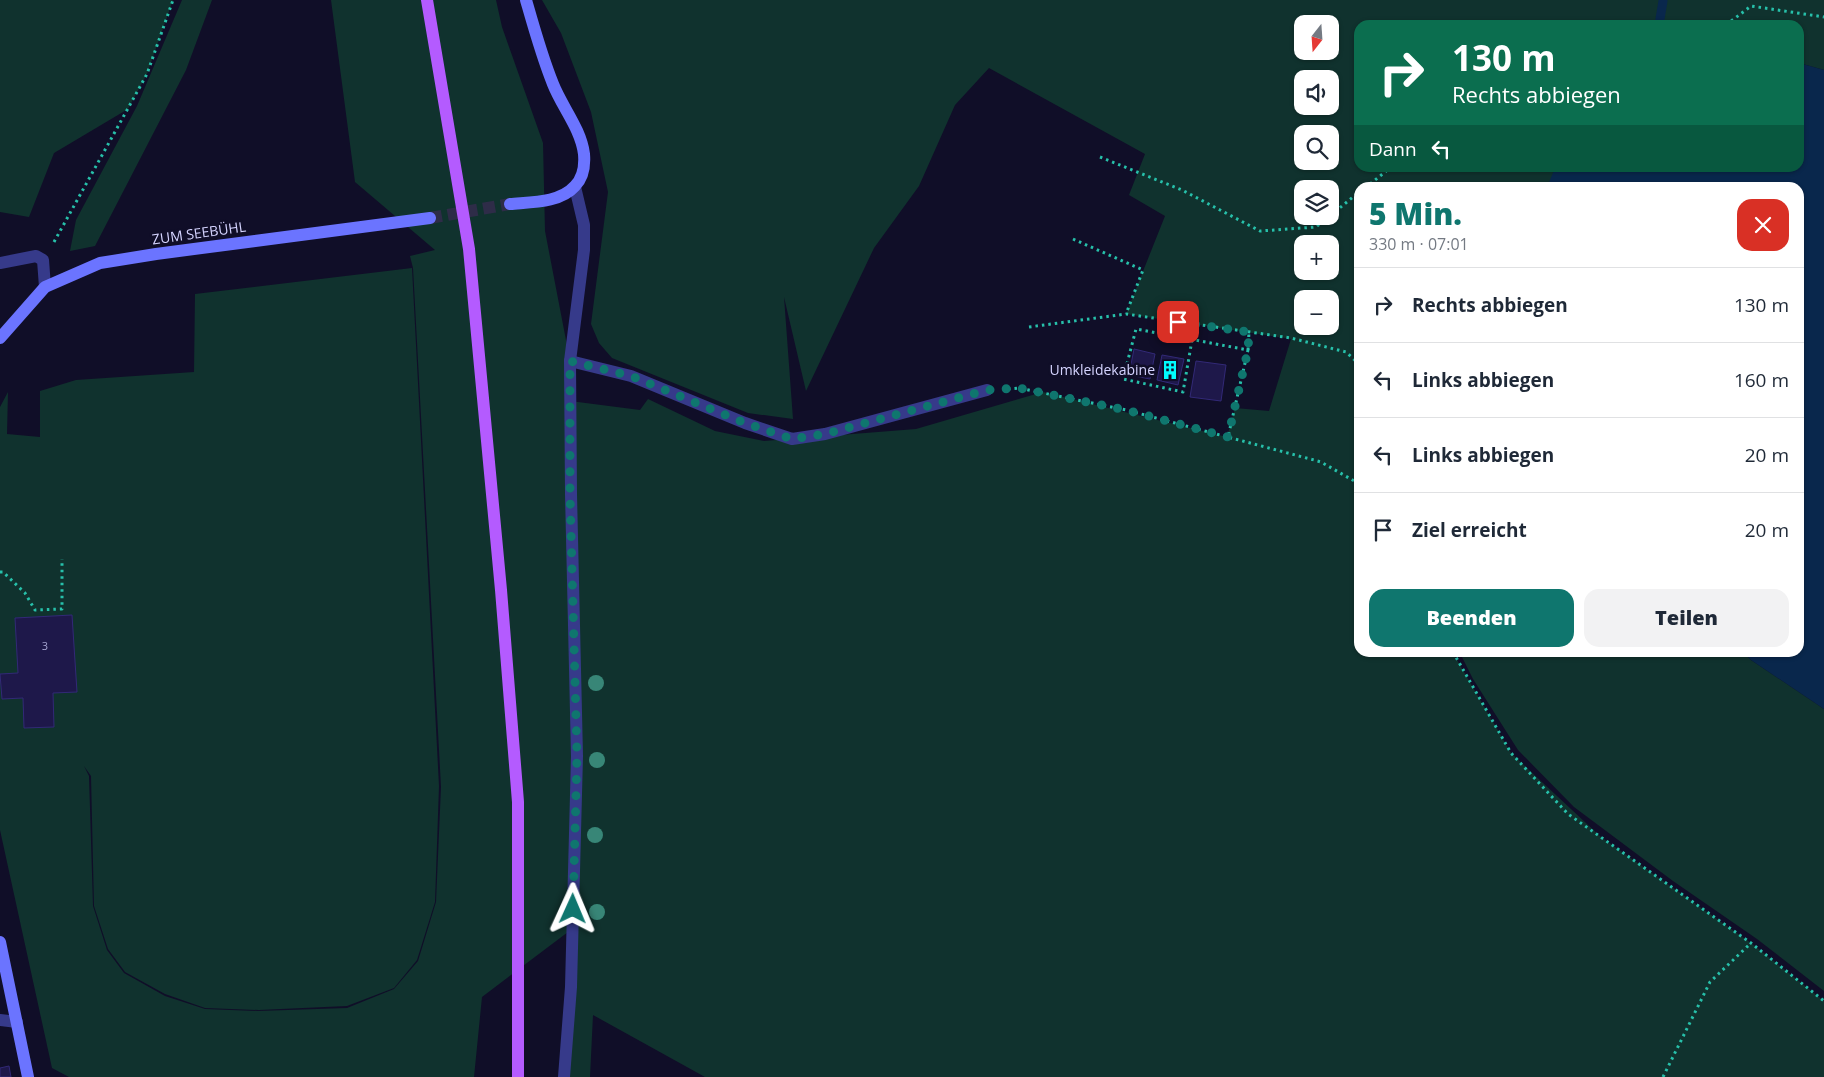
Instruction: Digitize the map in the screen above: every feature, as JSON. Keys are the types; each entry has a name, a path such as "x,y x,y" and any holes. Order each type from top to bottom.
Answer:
{"main road":[{"path":"426,0 469,249 501,590 518,802 518,1077"},
{"path":"510,204 553,199 563,195 575,187 582,178 584,165 584,153 574,126 553,85 535,34 526,0"},
{"name":"ZUM SEEBÜHL","path":"0,338 45,287 100,263 430,218"},
{"path":"0,942 28,1077"}],"street":[{"path":"564,1077 571,987 577,756 570,494 570,361 584,250 584,225 575,187"},
{"path":"0,263 36,256 43,260 45,287"},
{"path":"570,361 631,376 745,423 792,439 825,434 987,390"},
{"path":"0,1020 16,1022"}],"path":[{"path":"43,260 148,74 173,0"},
{"path":"1732,20 1750,6 1824,17"},
{"path":"1100,157 1182,190 1260,231 1316,227 1319,225"},
{"path":"1372,182 1385,172"},
{"path":"1339,209 1354,196"},
{"path":"1073,239 1143,270 1126,314"},
{"path":"1029,327 1126,314 1291,338 1346,352 1354,359"},
{"path":"1192,340 1183,392 1122,380 1136,329 1248,350"},
{"path":"1228,437 1248,350 1249,332"},
{"path":"987,390 1019,388 1126,410 1322,462 1354,481"},
{"path":"0,572 3,572 25,593 35,610 62,609 62,559"},
{"path":"1455,657 1510,753 1568,814 1751,943 1824,1001"},
{"path":"1663,1077 1710,982 1751,943"}],"green space":[{"path":"0,0 173,0 147,74 128,109 54,153 29,217 0,212"},
{"path":"182,0 212,0 186,70 95,246 70,251 76,220 137,106"},
{"path":"331,0 496,0 502,27 543,143 545,231 570,361 570,401 640,410 648,399 715,431 764,441 916,429 1043,392 1227,437 1235,408 1269,411 1291,339 1126,314 1165,216 1129,195 1145,154 989,68 955,105 919,186 874,248 806,391 784,297 793,419 748,413 612,358 599,343 591,324 608,192 591,112 561,33 542,0 1824,0 1824,70 1804,64 1804,20 1354,20 1354,172 1557,172 1550,182 1354,182 1354,657 1455,657 1511,753 1601,837 1751,943 1824,1001 1824,1077 705,1077 593,1015 590,1077 564,1077 572,929 482,997 474,1077 69,1077 52,1068 0,830 0,407 8,392 7,434 40,437 40,391 76,380 194,372 195,294 412,268 439,786 435,902 417,960 394,988 347,1006 259,1010 205,1008 165,994 125,972 108,949 94,906 91,776 84,766 89,776 93,906 107,950 124,973 165,996 205,1009 258,1011 347,1008 394,989 418,961 436,902 441,787 413,268 410,256 435,250 355,182"},
{"path":"1462,657 1748,657 1824,709 1824,991 1757,939 1673,881 1574,807 1518,750 1473,679"}],"water":[{"path":"1804,64 1824,70 1824,709 1748,657 1804,657 1804,182 1549,182 1553,172 1804,172"}],"building":[{"path":"1134,349 1155,354 1150,379 1129,375"},
{"name":"Umkleidekabine","path":"1162,355 1184,359 1178,385 1157,380"},
{"path":"1196,361 1226,365 1221,401 1190,397"},
{"path":"72,615 77,692 53,693 54,727 24,728 23,698 2,699 0,674 18,673 15,618"},
{"path":"9,1066 11,1077 0,1077 0,1068"}],"waterway":[{"path":"1660,20 1663,1"}],"tunnel":[{"path":"430,218 510,204"}],"place":[{"name":"Umkleidekabine","path":"1170,370"}],"route":[{"path":"573,909 577,756 570,494 570,361 631,376 745,423 792,439 825,434 987,390 1019,388 1126,410 1228,437 1248,350 1249,332 1178,322"}]}
